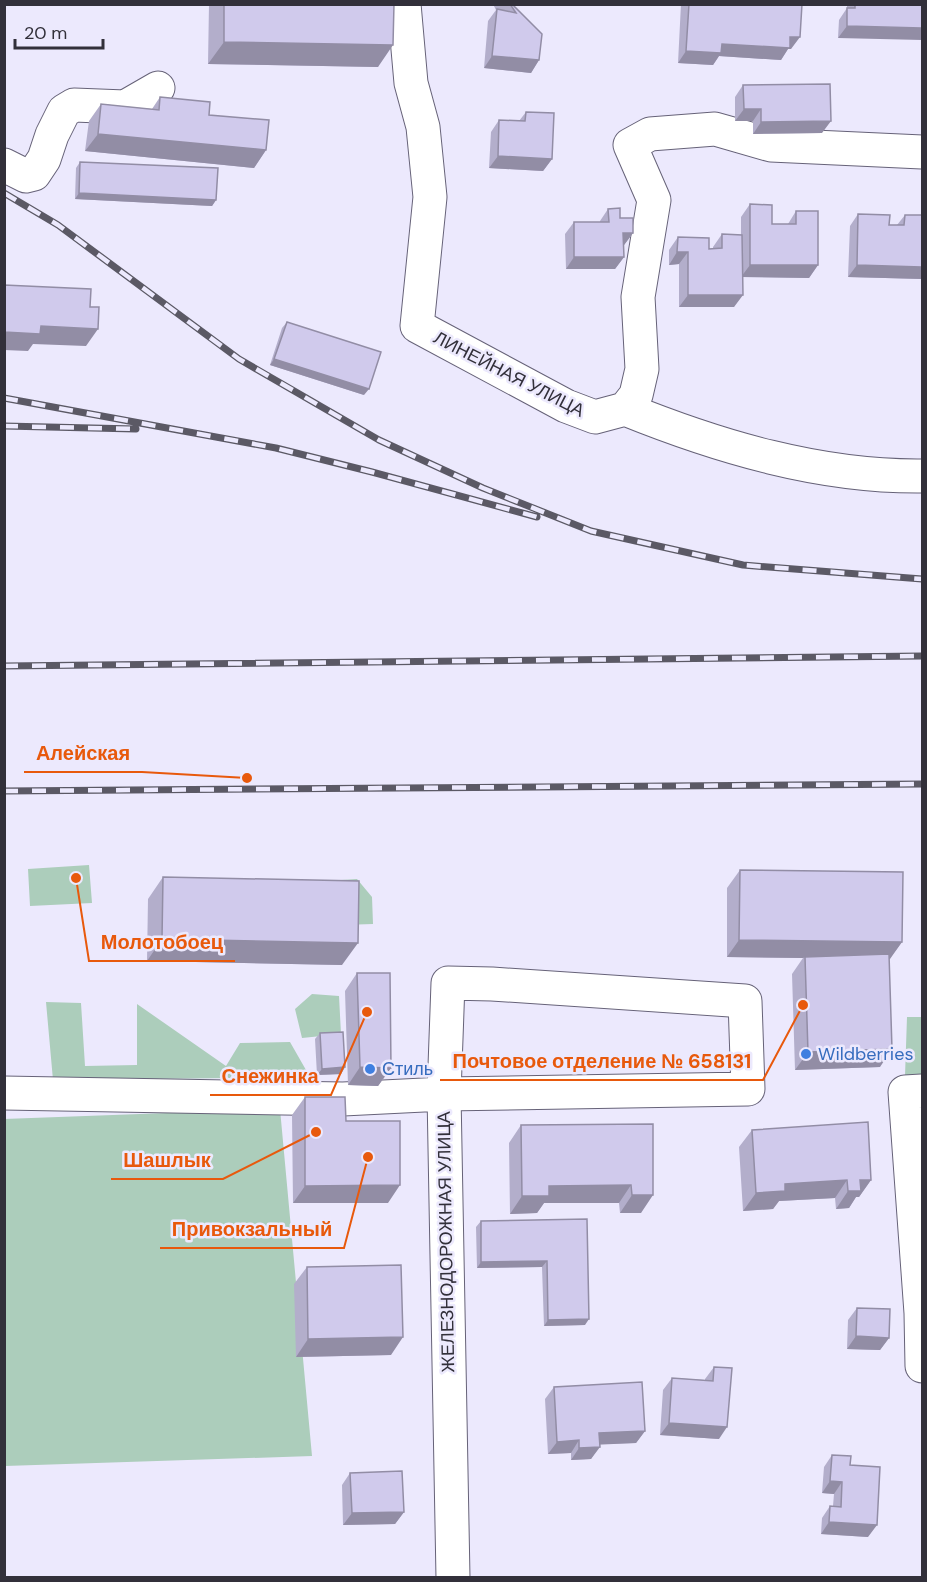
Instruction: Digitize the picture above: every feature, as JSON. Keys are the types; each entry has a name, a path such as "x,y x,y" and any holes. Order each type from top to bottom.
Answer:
{"street":[{"name":"ЛИНЕЙНАЯ УЛИЦА","path":"404,4 411,83 423,127 430,197 417,326 566,406 596,417 625,409"},
{"path":"4,165 26,176 34,174 44,159 52,135 64,111 74,105 125,107 158,88"},
{"path":"922,152 771,145 714,129 650,134 630,145 654,200 638,297 642,369 636,396 625,409 677,430 756,455 847,471 922,476"},
{"path":"448,983 745,1001 748,1089 444,1094 448,983"},
{"path":"914,1092 922,1366"},
{"name":"ЖЕЛЕЗНОДОРОЖНАЯ УЛИЦА","path":"4,1094 343,1099 444,1094 453,1578"}],"green space":[{"path":"89,865 92,903 30,906 28,869"},
{"path":"357,879 372,897 373,924 342,925 341,880"},
{"path":"312,994 339,996 341,1034 302,1038 295,1009"},
{"path":"46,1002 81,1003 85,1066 137,1065 137,1004 226,1066 240,1043 290,1042 310,1077 53,1080"},
{"path":"907,1017 922,1017 922,1076 905,1076"},
{"path":"280,1109 312,1456 5,1466 4,1119"}],"building":[{"path":"224,4 394,4 393,45 224,42"},
{"path":"510,4 515,4 514,6 542,34 539,60 492,56 497,9 516,13"},
{"path":"689,4 802,4 800,37 790,37 790,48 722,44 721,53 686,51"},
{"path":"855,4 922,4 922,28 847,26 847,8 855,8"},
{"path":"830,84 831,121 761,122 761,109 744,109 743,85"},
{"path":"160,97 210,102 209,115 269,120 266,150 98,134 101,104 159,110"},
{"path":"526,112 554,113 552,159 498,156 499,120 525,121"},
{"path":"80,162 218,168 216,200 79,193"},
{"path":"750,204 772,205 772,224 796,224 796,211 818,211 818,265 750,265"},
{"path":"620,208 620,218 633,218 633,233 623,233 624,257 574,257 574,222 609,222 608,209"},
{"path":"858,214 890,215 889,225 904,225 905,215 922,215 922,267 857,265"},
{"path":"722,234 742,235 743,295 688,295 688,252 677,252 678,237 709,238 709,249 722,248"},
{"path":"4,285 91,289 90,307 99,307 98,329 41,326 40,334 4,332"},
{"path":"287,322 381,352 369,389 274,359"},
{"path":"740,870 903,872 902,942 739,940"},
{"path":"163,877 359,881 358,943 162,939"},
{"path":"889,954 892,1049 808,1052 805,957"},
{"path":"357,973 390,973 391,1068 360,1067"},
{"path":"343,1032 345,1067 322,1069 320,1033"},
{"path":"305,1097 345,1097 346,1121 400,1121 400,1185 305,1186"},
{"path":"868,1122 871,1180 860,1180 861,1191 848,1191 847,1180 785,1184 785,1191 756,1193 752,1130"},
{"path":"653,1124 653,1195 632,1195 631,1185 549,1186 549,1196 522,1196 521,1125"},
{"path":"587,1219 589,1319 548,1320 547,1261 481,1262 481,1221"},
{"path":"401,1265 403,1337 308,1339 307,1267"},
{"path":"857,1308 890,1309 889,1338 856,1336"},
{"path":"714,1367 732,1368 727,1427 669,1423 672,1378 713,1381"},
{"path":"642,1382 645,1431 599,1433 600,1447 579,1448 579,1440 557,1442 554,1387"},
{"path":"832,1455 851,1456 850,1465 880,1467 877,1525 829,1522 830,1506 841,1507 842,1482 830,1481"},
{"path":"402,1471 404,1512 352,1513 350,1473"}],"railway":[{"path":"4,193 58,225 239,359 379,440 483,488 591,531 743,565 922,579"},
{"path":"4,398 276,448 537,517"},
{"path":"4,426 136,429"},
{"path":"4,666 922,656"},
{"path":"4,791 922,784"}],"place":[{"name":"Алейская","path":"247,778"},
{"name":"Молотобоец","path":"76,878"},
{"name":"Почтовое отделение № 658131","path":"803,1005"},
{"name":"Снежинка","path":"367,1012"},
{"name":"Wildberries","path":"806,1054"},
{"name":"Стиль","path":"370,1069"},
{"name":"Шашлык","path":"316,1132"},
{"name":"Привокзальный","path":"368,1157"}]}
